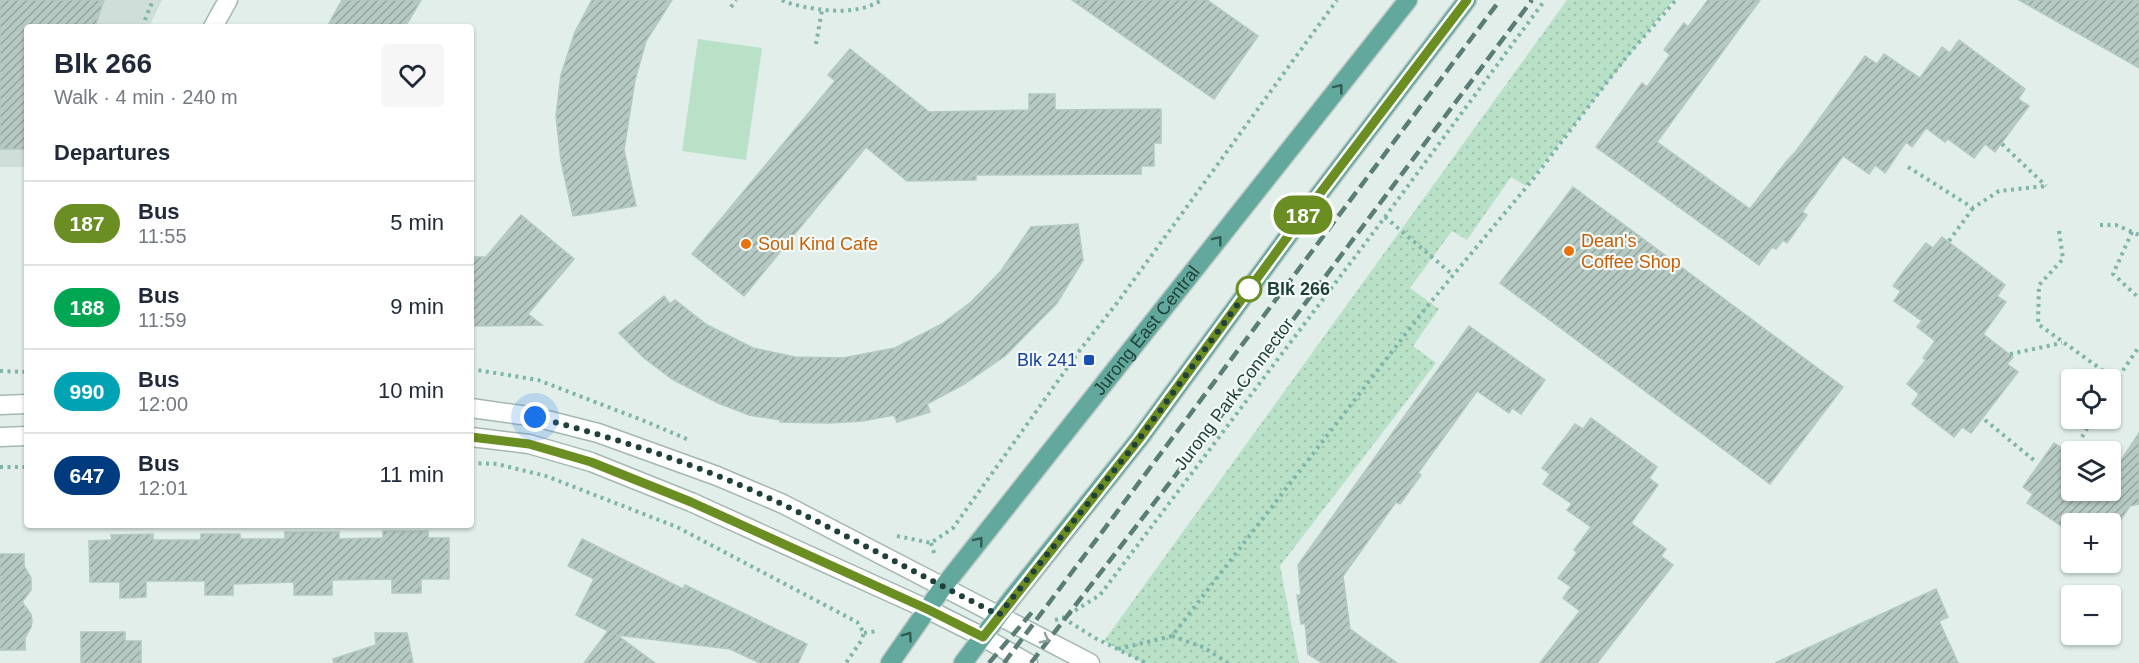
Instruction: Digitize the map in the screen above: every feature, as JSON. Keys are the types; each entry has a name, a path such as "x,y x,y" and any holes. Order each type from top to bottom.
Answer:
{"main road":[{"name":"Jurong East Central","path":"890,663 943,587 1408,0"},
{"path":"963,663 1140,438 1305,213 1467,0"}],"street":[{"path":"215,24 228,0"},
{"path":"0,405 24,404"},
{"path":"474,408 535,417 598,433 717,476 783,504 1090,663"},
{"path":"0,437 24,436"},
{"path":"474,437 529,444 591,462 691,502 927,609 1028,663"}],"path":[{"path":"143,24 153,0"},
{"path":"731,7 736,0"},
{"path":"782,0 786,3 822,10 840,11 871,6 882,0"},
{"path":"931,543 953,528 1080,350 1117,303 1337,0"},
{"name":"Jurong Park Connector","path":"1118,648 1063,618 1100,595 1385,217 1545,0"},
{"path":"1172,636 1454,275 1534,178 1627,56 1676,0"},
{"path":"816,44 822,10"},
{"path":"1949,241 1973,208 1999,191 2046,186 2002,144"},
{"path":"1908,167 1973,208"},
{"path":"1385,217 1454,275"},
{"path":"2100,225 2116,225 2139,235"},
{"path":"2059,231 2063,259 2039,285 2037,324 2100,369"},
{"path":"2132,232 2113,274 2139,298"},
{"path":"2010,354 2062,343"},
{"path":"2121,373 2139,347"},
{"path":"0,372 24,372"},
{"path":"1985,420 2035,461"},
{"path":"2082,437 2087,429"},
{"path":"474,463 497,465 546,476 676,527 857,622 864,633"},
{"path":"0,467 24,466"},
{"path":"864,633 878,631"},
{"path":"846,663 864,633"},
{"path":"1118,648 1172,636 1203,647 1228,663"},
{"path":"1118,648 1146,663"}],"shaded area":[{"path":"0,0 162,0 150,24 24,24 24,167 0,167"}],"green space":[{"path":"1567,0 1673,0 1526,186 1511,177 1467,240 1452,231 1410,288 1439,309 1413,346 1436,363 1280,566 1299,663 1143,663 1104,641"},
{"path":"698,39 762,48 746,160 682,151"}],"building":[{"path":"0,0 104,0 96,24 24,24 24,149 0,149"},
{"path":"342,0 421,0 407,24 329,24"},
{"path":"592,0 672,0 646,41 635,80 624,150 636,206 573,216 561,161 556,116 561,75 575,32"},
{"path":"1072,0 1207,0 1258,36 1214,99"},
{"path":"1708,0 1760,0 1657,142 1750,209 1797,150 1865,56 1877,64 1884,54 1920,78 1942,47 1950,53 1959,40 2025,89 2018,99 2029,106 1995,152 1985,144 1974,158 1948,139 1945,142 1926,128 1912,147 1906,142 1885,173 1875,165 1869,174 1843,156 1802,212 1807,215 1787,243 1783,240 1776,249 1772,247 1759,265 1596,147 1642,83 1647,87 1670,55 1664,50 1684,23 1688,27"},
{"path":"2019,0 2139,0 2139,68 2115,54"},
{"path":"850,49 929,112 1029,110 1029,94 1055,94 1055,110 1161,109 1161,143 1154,143 1154,166 1141,166 1141,174 976,175 976,180 907,181 866,147 744,296 692,254 835,81 828,75"},
{"path":"1573,187 1843,387 1770,484 1500,283"},
{"path":"521,215 574,259 528,314 542,325 474,326 474,257 486,257"},
{"path":"1078,224 1083,260 1057,303 1005,356 964,384 927,404 930,412 897,422 894,415 863,421 828,423 780,422 780,420 749,415 718,403 672,379 644,358 619,333 664,296 670,304 675,300 707,325 753,348 795,357 843,358 895,348 942,324 971,302 1001,271 1031,227"},
{"path":"1942,237 2005,285 1997,296 2006,302 1983,334 2013,357 2007,364 2018,372 1971,433 1962,427 1954,437 1912,404 1919,394 1907,384 1926,360 1923,358 1935,341 1917,327 1922,321 1894,301 1901,291 1893,286 1926,243 1933,248"},
{"path":"1469,326 1545,380 1521,414 1512,408 1509,413 1477,391 1418,473 1421,475 1400,504 1396,502 1343,576 1350,629 1397,663 1322,663 1308,654 1305,623 1301,624 1297,595 1301,595 1298,565"},
{"path":"1591,418 1657,467 1649,478 1658,485 1631,523 1666,549 1661,556 1673,565 1597,663 1540,663 1580,611 1563,598 1571,587 1558,578 1577,553 1574,550 1591,527 1567,510 1572,504 1543,484 1550,474 1542,468 1575,424 1583,429"},
{"path":"2139,433 2139,504 2130,506 2121,520 2121,513 2061,513 2061,526 2027,503 2033,494 2023,487 2054,443 2061,448 2061,501 2121,501 2121,460"},
{"path":"383,531 428,531 428,538 449,538 449,579 421,579 421,593 392,593 392,579 332,580 332,595 294,595 294,582 233,584 233,595 205,595 205,581 146,581 146,597 120,598 120,582 90,582 89,541 112,540 111,535 153,534 153,540 201,540 201,534 240,534 240,539 285,539 285,532 339,532 339,539 383,538"},
{"path":"582,539 683,589 685,585 807,644 798,663 760,663 730,649 617,635 655,663 584,663 608,631 576,615 594,579 568,566"},
{"path":"0,554 24,554 24,566 31,578 31,590 22,602 31,614 32,621 25,638 25,650 0,650"},
{"path":"1936,589 1948,617 1939,621 1958,663 1775,663"},
{"path":"81,632 125,632 125,641 141,641 141,663 81,663"},
{"path":"375,633 407,633 413,663 334,663 333,659 376,645"}],"railway":[{"path":"1004,663 1500,0"},
{"path":"1031,663 1224,412 1532,0"},
{"path":"989,663 1033,611"}],"bus line":[{"name":"187","path":"474,437 529,444 591,462 691,502 927,609 983,637 1140,438 1305,213 1467,0"}],"place":[{"name":"Soul Kind Cafe","path":"746,244"},
{"name":"Dean's Coffee Shop","path":"1569,251"},
{"name":"Blk 266","path":"1249,289"},
{"name":"Blk 241","path":"1089,360"}],"route":[{"path":"535,417 598,433 717,476 783,504 999,615 1140,438 1249,289"}]}
